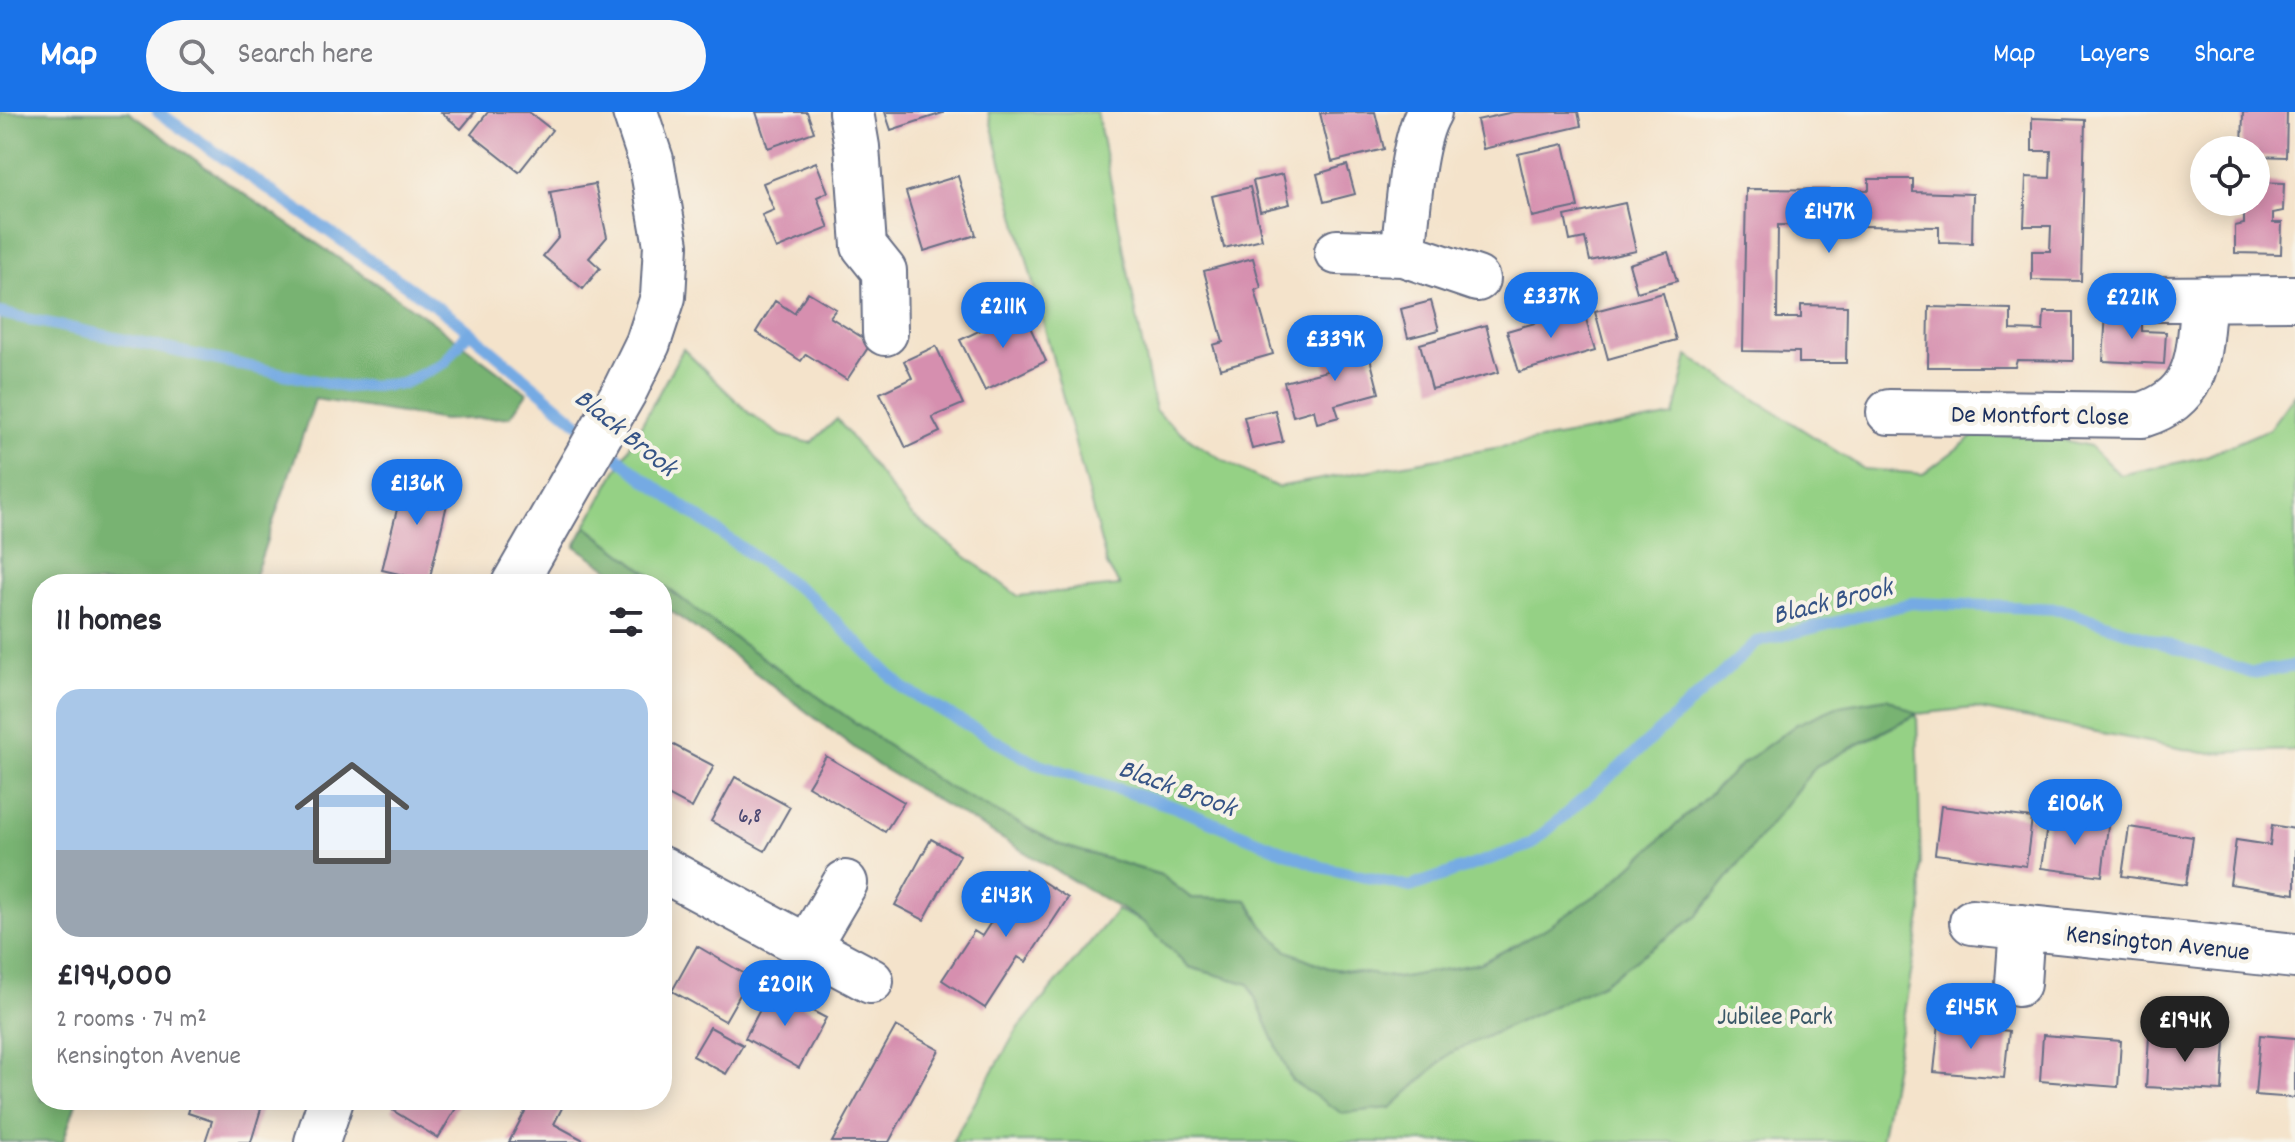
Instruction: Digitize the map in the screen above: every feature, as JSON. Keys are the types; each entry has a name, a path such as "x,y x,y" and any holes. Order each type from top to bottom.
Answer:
{"street":[{"path":"519,574 624,392 648,343 663,297 666,245 651,160 635,112"},
{"path":"851,112 857,147 864,246 902,280 885,333"},
{"path":"1403,254 1416,160 1424,121 1429,112"},
{"path":"1337,252 1403,254 1477,279"},
{"name":"De Montfort Close","path":"1889,412 2142,415 2161,409 2181,391 2196,367 2204,298"},
{"path":"2147,299 2295,298"},
{"path":"672,874 871,981"},
{"path":"808,946 845,883"},
{"name":"Kensington Avenue","path":"1972,922 2295,956"},
{"path":"2018,984 2022,927"},
{"path":"317,1142 328,1110"}],"green space":[{"path":"0,112 128,112 430,320 527,393 510,417 444,420 315,399 255,574 32,574 32,1110 74,1110 63,1142 0,1142"},
{"name":"Jubilee Park","path":"988,112 1097,112 1155,410 1213,454 1277,487 1674,416 1688,356 1864,469 1923,474 1974,436 2037,434 2090,446 2120,475 2204,457 2269,429 2295,394 2295,750 2204,753 1974,708 1917,714 1922,912 1881,1142 952,1142 1017,1030 1117,910 1143,922 1189,967 1249,984 1292,1081 1391,1108 1450,1053 1602,984 1698,915 1816,766 1916,715 1797,724 1741,765 1610,886 1545,929 1481,963 1398,978 1328,968 1287,951 1263,926 1247,900 1191,898 1161,875 1061,845 944,785 672,591 672,574 649,574 586,526 683,349 749,413 782,436 811,443 837,419 911,515 1018,596 1120,586 1107,565"},
{"path":"586,526 649,574 616,574 575,546"},
{"path":"672,592 944,785 1061,845 1161,875 1191,898 1247,900 1263,926 1287,951 1328,968 1398,978 1481,963 1545,929 1610,886 1741,765 1797,724 1839,706 1887,698 1917,714 1816,766 1698,915 1602,984 1450,1053 1391,1108 1342,1113 1292,1081 1249,984 1189,967 1143,922 877,765 672,612"}],"building":[{"path":"441,112 475,112 461,129"},
{"path":"488,112 529,112 552,130 519,172 471,134"},
{"path":"756,112 807,112 814,132 768,148"},
{"path":"885,112 943,112 943,113 891,130"},
{"path":"1375,112 1384,149 1332,162 1320,113"},
{"path":"1513,112 1578,112 1581,126 1483,149 1477,120"},
{"path":"2243,112 2287,112 2286,157 2270,156 2270,136 2242,136"},
{"path":"2032,118 2085,120 2081,281 2032,280 2032,251 2050,251 2051,226 2024,226 2026,177 2050,178 2051,151 2032,151"},
{"path":"1564,144 1578,207 1532,217 1518,154"},
{"path":"816,162 828,192 817,197 829,228 776,249 762,215 774,210 763,183"},
{"path":"1347,165 1355,194 1324,202 1317,174"},
{"path":"1283,174 1290,204 1260,211 1253,181"},
{"path":"958,176 976,235 924,251 906,192"},
{"path":"1869,179 1913,179 1913,192 1973,194 1972,243 1939,242 1939,227 1778,225 1777,318 1801,318 1801,305 1847,306 1846,363 1799,363 1799,352 1743,351 1746,189 1869,190"},
{"path":"2270,182 2284,183 2283,211 2273,213 2273,223 2282,223 2281,254 2235,253 2235,226 2244,224 2244,216 2270,216"},
{"path":"595,184 607,237 589,258 600,268 583,289 543,256 559,237 550,192"},
{"path":"1250,187 1262,239 1224,248 1212,196"},
{"path":"1625,203 1636,251 1590,261 1585,238 1570,241 1565,216"},
{"path":"1668,252 1677,281 1637,292 1629,264"},
{"path":"1253,258 1261,288 1255,290 1273,354 1220,369 1213,345 1223,342 1204,271"},
{"path":"808,292 836,309 830,317 871,343 847,380 806,354 801,361 756,332 775,301 794,313"},
{"path":"1663,293 1676,340 1608,359 1595,311"},
{"path":"1431,301 1439,330 1408,338 1401,309"},
{"path":"1929,307 2011,309 2011,330 2043,331 2044,312 2073,312 2073,361 2017,360 2015,367 1928,367"},
{"path":"1583,309 1595,350 1519,372 1507,331"},
{"path":"1022,310 1046,361 985,391 960,340"},
{"path":"2106,312 2142,314 2142,331 2166,332 2164,364 2103,361"},
{"path":"1486,325 1499,372 1432,389 1420,344"},
{"path":"1364,335 1379,393 1335,405 1339,417 1317,423 1314,410 1293,416 1284,382 1327,371 1323,357 1345,352 1343,341"},
{"path":"936,346 963,404 932,417 940,432 906,448 880,393 912,378 904,361"},
{"path":"1275,410 1283,442 1252,449 1244,417"},
{"path":"406,473 452,483 431,574 399,574 382,570"},
{"path":"672,744 714,766 692,808 672,797"},
{"path":"826,756 904,802 885,832 808,786"},
{"path":"735,777 790,807 765,851 711,821"},
{"path":"1941,806 2032,818 2026,866 1935,854"},
{"path":"2048,819 2108,826 2102,876 2041,868"},
{"path":"2272,825 2295,829 2295,894 2230,884 2236,840 2270,845"},
{"path":"2129,827 2193,837 2186,885 2122,876"},
{"path":"931,839 960,855 924,920 895,905"},
{"path":"1025,870 1068,898 1026,962 1018,957 985,1008 942,980 974,931 982,936"},
{"path":"697,946 750,977 725,1021 672,991"},
{"path":"771,989 826,1018 799,1068 745,1038"},
{"path":"1939,1023 2009,1031 2004,1078 1934,1072"},
{"path":"896,1026 939,1050 889,1142 832,1142"},
{"path":"710,1027 743,1045 726,1074 693,1056"},
{"path":"2043,1035 2121,1041 2118,1087 2040,1081"},
{"path":"2260,1035 2295,1038 2295,1098 2255,1095"},
{"path":"2149,1036 2225,1041 2222,1091 2146,1087"},
{"path":"189,1110 261,1110 251,1142 205,1142 212,1121 188,1113"},
{"path":"392,1110 455,1110 438,1138"},
{"path":"526,1110 561,1110 554,1124 587,1142 509,1142"}],"waterway":[{"name":"Black Brook","path":"158,112 457,321 644,479 811,597 904,689 1035,763 1172,806 1322,867 1410,887 1530,845 1757,642 1912,603 2060,609 2252,673 2295,666"},
{"path":"0,313 344,387 402,384 444,363 469,331"}]}
